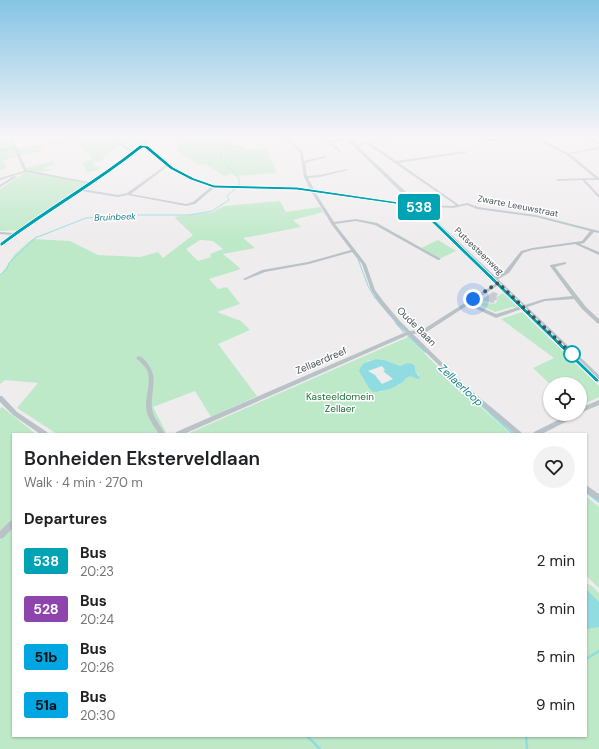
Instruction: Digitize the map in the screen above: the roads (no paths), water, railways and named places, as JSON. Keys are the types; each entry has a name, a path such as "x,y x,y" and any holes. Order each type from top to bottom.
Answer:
{"main road":[{"name":"Putsesteenweg","path":"381,171 521,308 599,380"}],"street":[{"path":"0,179 26,171 91,183"},
{"path":"0,245 108,171"},
{"path":"128,194 160,171"},
{"name":"Zwarte Leeuwstraat","path":"178,171 193,179 214,186 276,187 417,206 453,207 467,204 477,208 536,216 599,232"},
{"name":"Oude Baan","path":"305,171 313,191 333,223 364,264 377,297 409,333 465,388 518,433"},
{"path":"306,177 320,176 342,171"},
{"path":"410,171 458,205"},
{"path":"588,171 598,179"},
{"path":"0,186 19,174"},
{"path":"558,180 598,179"},
{"path":"583,180 599,198"},
{"path":"81,190 118,196 128,194 186,204 194,203 214,186"},
{"path":"333,223 356,220 376,224 439,258"},
{"path":"576,243 585,241 593,230"},
{"path":"0,233 14,234"},
{"path":"576,243 599,254"},
{"name":"Zellaerdreef","path":"180,433 409,333 423,332 468,303 496,282 507,272 522,252 532,249 576,243"},
{"path":"245,279 264,271 309,263 354,250"},
{"path":"564,263 552,266 584,308 599,322"},
{"path":"468,303 496,316 544,300 576,297"},
{"path":"139,358 148,366 150,372 152,385 149,410 161,433"},
{"path":"0,398 6,406 44,433"},
{"path":"587,408 599,402"},
{"path":"538,433 561,421"},
{"path":"587,489 599,498"},
{"path":"0,536 12,525"}],"water":[{"path":"376,359 384,360 400,366 408,363 411,364 415,366 415,371 420,378 417,379 411,376 393,388 373,392 368,387 359,371 363,364","holes":["382,366 385,370 383,371 393,379 382,384 375,375 368,371"]},
{"path":"587,590 599,602 599,627 587,629"}],"waterway":[{"name":"Bruinbeek","path":"232,171 239,178 239,186"},
{"name":"Bruinbeek","path":"0,275 7,269 9,263 35,238 86,218 134,215 189,215 212,211 229,200 227,196 236,188"},
{"name":"Zellaerloop","path":"358,259 368,286 375,298"},
{"name":"Zellaerloop","path":"375,297 390,315"},
{"name":"Zellaerloop","path":"396,323 404,332"},
{"name":"Zellaerloop","path":"408,336 425,352"},
{"name":"Zellaerloop","path":"464,390 491,414"},
{"name":"Zellaerloop","path":"490,413 512,433"},
{"name":"Zellaerloop","path":"587,493 599,502"},
{"path":"587,658 599,651"},
{"path":"308,737 320,749"},
{"path":"526,737 527,749"}],"park label":[{"name":"Kasteeldomein Zellaer","path":"340,402"}]}
